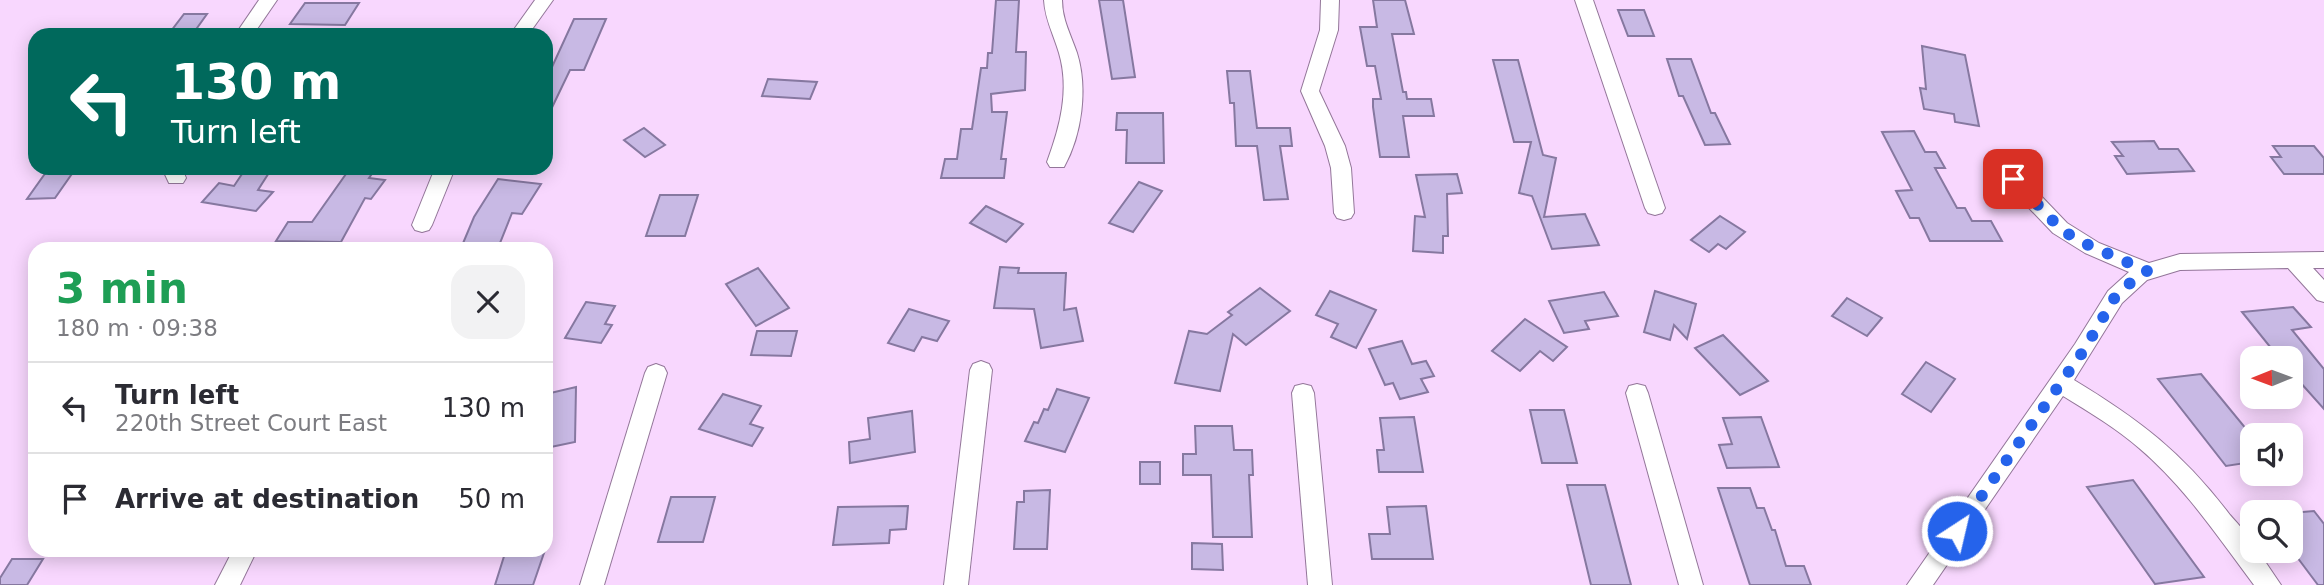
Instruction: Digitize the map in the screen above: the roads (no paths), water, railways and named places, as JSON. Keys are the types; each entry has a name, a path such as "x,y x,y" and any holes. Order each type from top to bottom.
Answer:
{"street":[{"path":"249,28 268,0"},
{"path":"525,28 544,0"},
{"path":"1054,0 1054,18 1075,82 1066,137 1057,162"},
{"path":"1330,0 1329,30 1310,91 1335,146 1341,168 1344,213"},
{"path":"1584,0 1655,208"},
{"path":"422,225 442,175"},
{"path":"2013,179 2060,228 2077,240 2147,271"},
{"path":"2292,260 2324,294"},
{"path":"1919,585 2061,383 2115,297 2140,274 2180,262 2324,260"},
{"path":"957,585 981,370"},
{"path":"592,585 656,373"},
{"path":"2061,383 2160,451 2193,487 2269,585"},
{"path":"1303,393 1320,585"},
{"path":"1637,393 1691,585"},
{"path":"227,585 241,557"}]}
